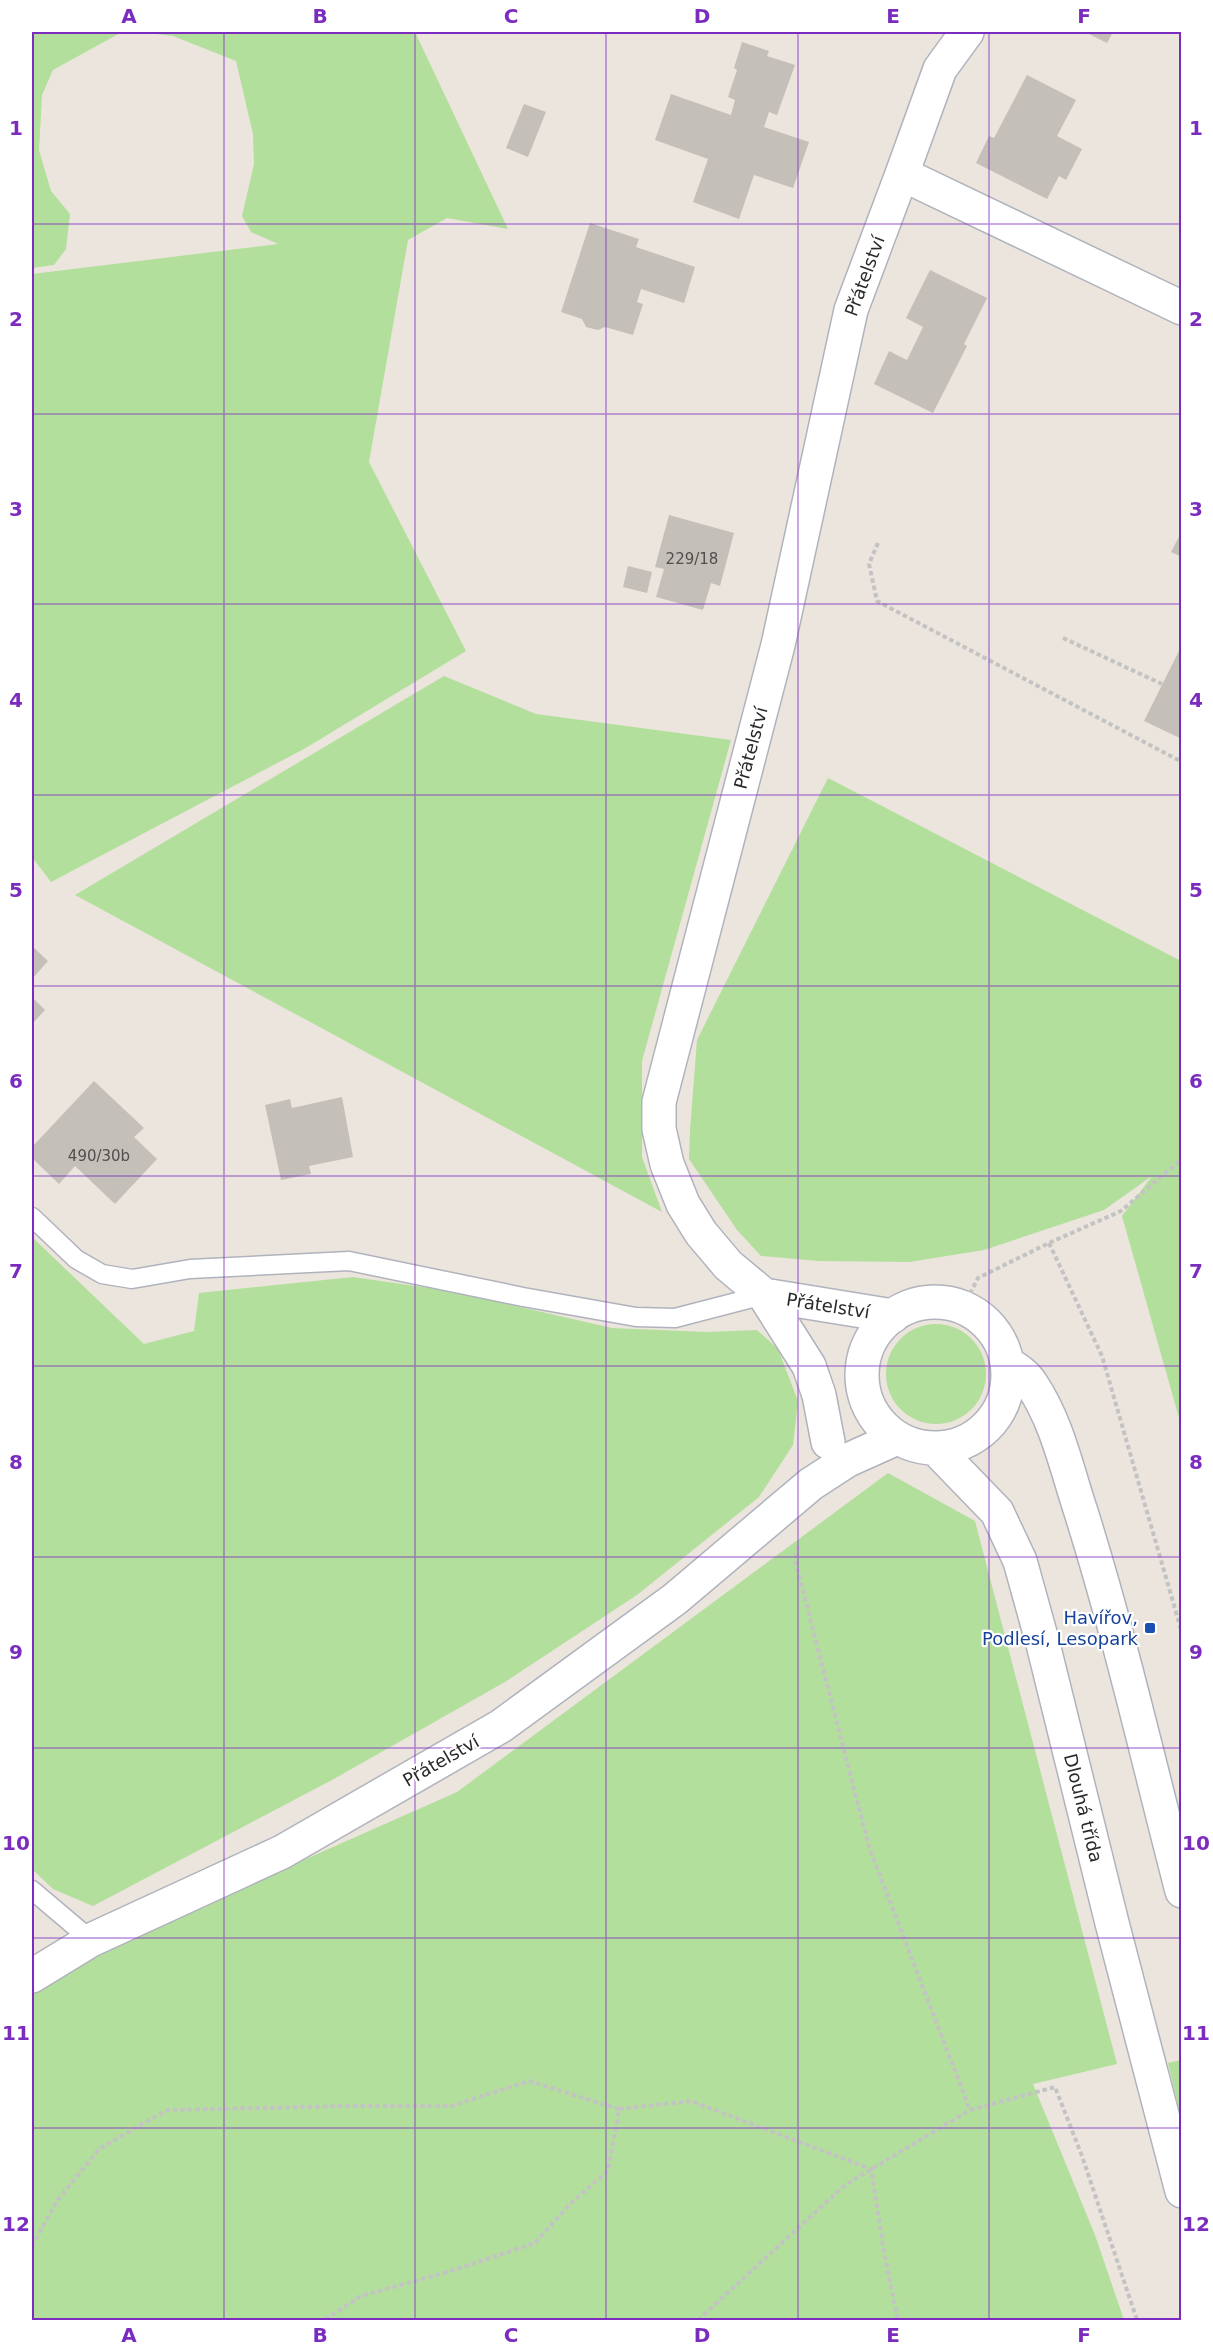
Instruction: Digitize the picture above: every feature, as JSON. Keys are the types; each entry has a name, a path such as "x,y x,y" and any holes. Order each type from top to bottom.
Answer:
{"street":[{"name":"Přátelství","path":"828,1442 816,1382 809,1366 764,1295 728,1265 700,1233 683,1204 667,1164 659,1129 659,1102 778,645 850,310 940,69 967,32"},
{"path":"902,174 1182,308"},
{"name":"Přátelství","path":"764,1295 893,1316"},
{"name":"Přátelství","path":"943,1302 963,1308 985,1321 1000,1340 1008,1364 1008,1389 999,1413 983,1432 961,1445 936,1449 916,1446 897,1438 881,1425 869,1408 864,1389 863,1363 871,1339 880,1326 904,1309 923,1303 943,1302"},
{"name":"Přátelství","path":"794,1343 864,1389"},
{"path":"1008,1364 1025,1375 1032,1384 1062,1452 1105,1597 1182,1891"},
{"name":"Přátelství","path":"811,1484 828,1442 864,1389"},
{"name":"Přátelství","path":"32,1976 91,1940 282,1852 501,1726 675,1599 811,1484 848,1460 897,1438"},
{"name":"Dlouhá třída","path":"936,1449 997,1512 1020,1562 1043,1644 1112,1923 1182,2191"}],"lane":[{"path":"32,1216 76,1259 102,1274 132,1278 190,1269 349,1262 636,1317 675,1318 764,1295"},
{"path":"32,1890 91,1940"}],"path":[{"path":"878,543 869,564 877,601 1182,762"},
{"path":"1064,638 1162,684"},
{"path":"963,1308 978,1278 1121,1211 1182,1159"},
{"path":"1049,1243 1102,1356 1182,1633"},
{"path":"811,1484 795,1560 869,1847 970,2110"},
{"path":"32,2246 57,2201 99,2149 167,2110 451,2106 529,2081 619,2109 691,2102 871,2169"},
{"path":"698,2320 845,2185 970,2110 1055,2087 1082,2156 1137,2320"},
{"path":"324,2320 361,2296 451,2271 535,2243 570,2204 608,2171 619,2109"},
{"path":"871,2169 885,2258 898,2320"}],"green space":[{"path":"32,32 122,32 53,70 42,95 39,150 51,191 70,214 66,249 54,265 32,268"},
{"path":"139,32 415,32 508,229 447,218 408,240 369,462 466,651 304,749 51,882 32,857 32,274 278,244 251,232 242,216 254,164 253,134 236,61 173,36"},
{"path":"444,676 536,714 731,740 642,1061 642,1157 662,1212 75,895"},
{"path":"828,778 1181,961 1181,1425 1122,1216 1152,1176 1104,1210 984,1250 909,1262 818,1261 761,1256 737,1230 689,1159 697,1040"},
{"path":"32,1237 144,1344 194,1331 199,1293 353,1277 450,1291 612,1328 707,1332 757,1330 778,1349 798,1401 793,1445 759,1497 637,1595 505,1682 332,1780 93,1906 53,1889 32,1869"},
{"path":"936,1324 964,1332 978,1346 986,1374 978,1402 964,1416 936,1424 908,1416 894,1402 886,1374 894,1346 908,1332"},
{"path":"888,1473 975,1521 1117,2064 1033,2084 1095,2235 1124,2320 32,2320 32,1992 101,1950 457,1792"},
{"path":"1182,2060 1181,2117 1168,2063"}],"building":[{"path":"1085,32 1113,32 1107,43"},
{"path":"742,42 769,51 767,56 795,65 777,115 769,112 764,127 809,142 793,188 754,175 739,219 693,202 708,159 655,140 671,94 731,115 735,100 728,97 737,70 734,68"},
{"path":"1027,75 1076,100 1057,136 1082,149 1066,180 1059,176 1047,199 976,163 989,136 994,138"},
{"path":"524,104 546,112 528,157 506,148"},
{"path":"590,223 639,239 636,247 695,267 684,303 641,289 637,302 643,304 633,335 605,327 598,330 586,327 582,319 561,312"},
{"path":"930,270 987,298 964,344 967,346 933,413 874,384 889,351 907,360 923,327 906,318"},
{"path":"669,515 734,533 720,586 711,583 703,610 656,597 664,569 655,567"},
{"path":"1182,531 1182,557 1171,552"},
{"path":"628,566 652,572 647,593 623,587"},
{"path":"1180,649 1182,650 1182,739 1144,721"},
{"path":"32,946 48,961 32,979"},
{"path":"32,997 45,1010 32,1024"},
{"path":"94,1081 144,1128 134,1137 157,1159 115,1204 75,1166 59,1184 32,1158 32,1147"},
{"path":"342,1097 353,1157 309,1166 311,1174 281,1180 265,1105 290,1099 292,1108"}],"place":[{"name":"Havířov, Podlesí, Lesopark","path":"1150,1628"}]}
